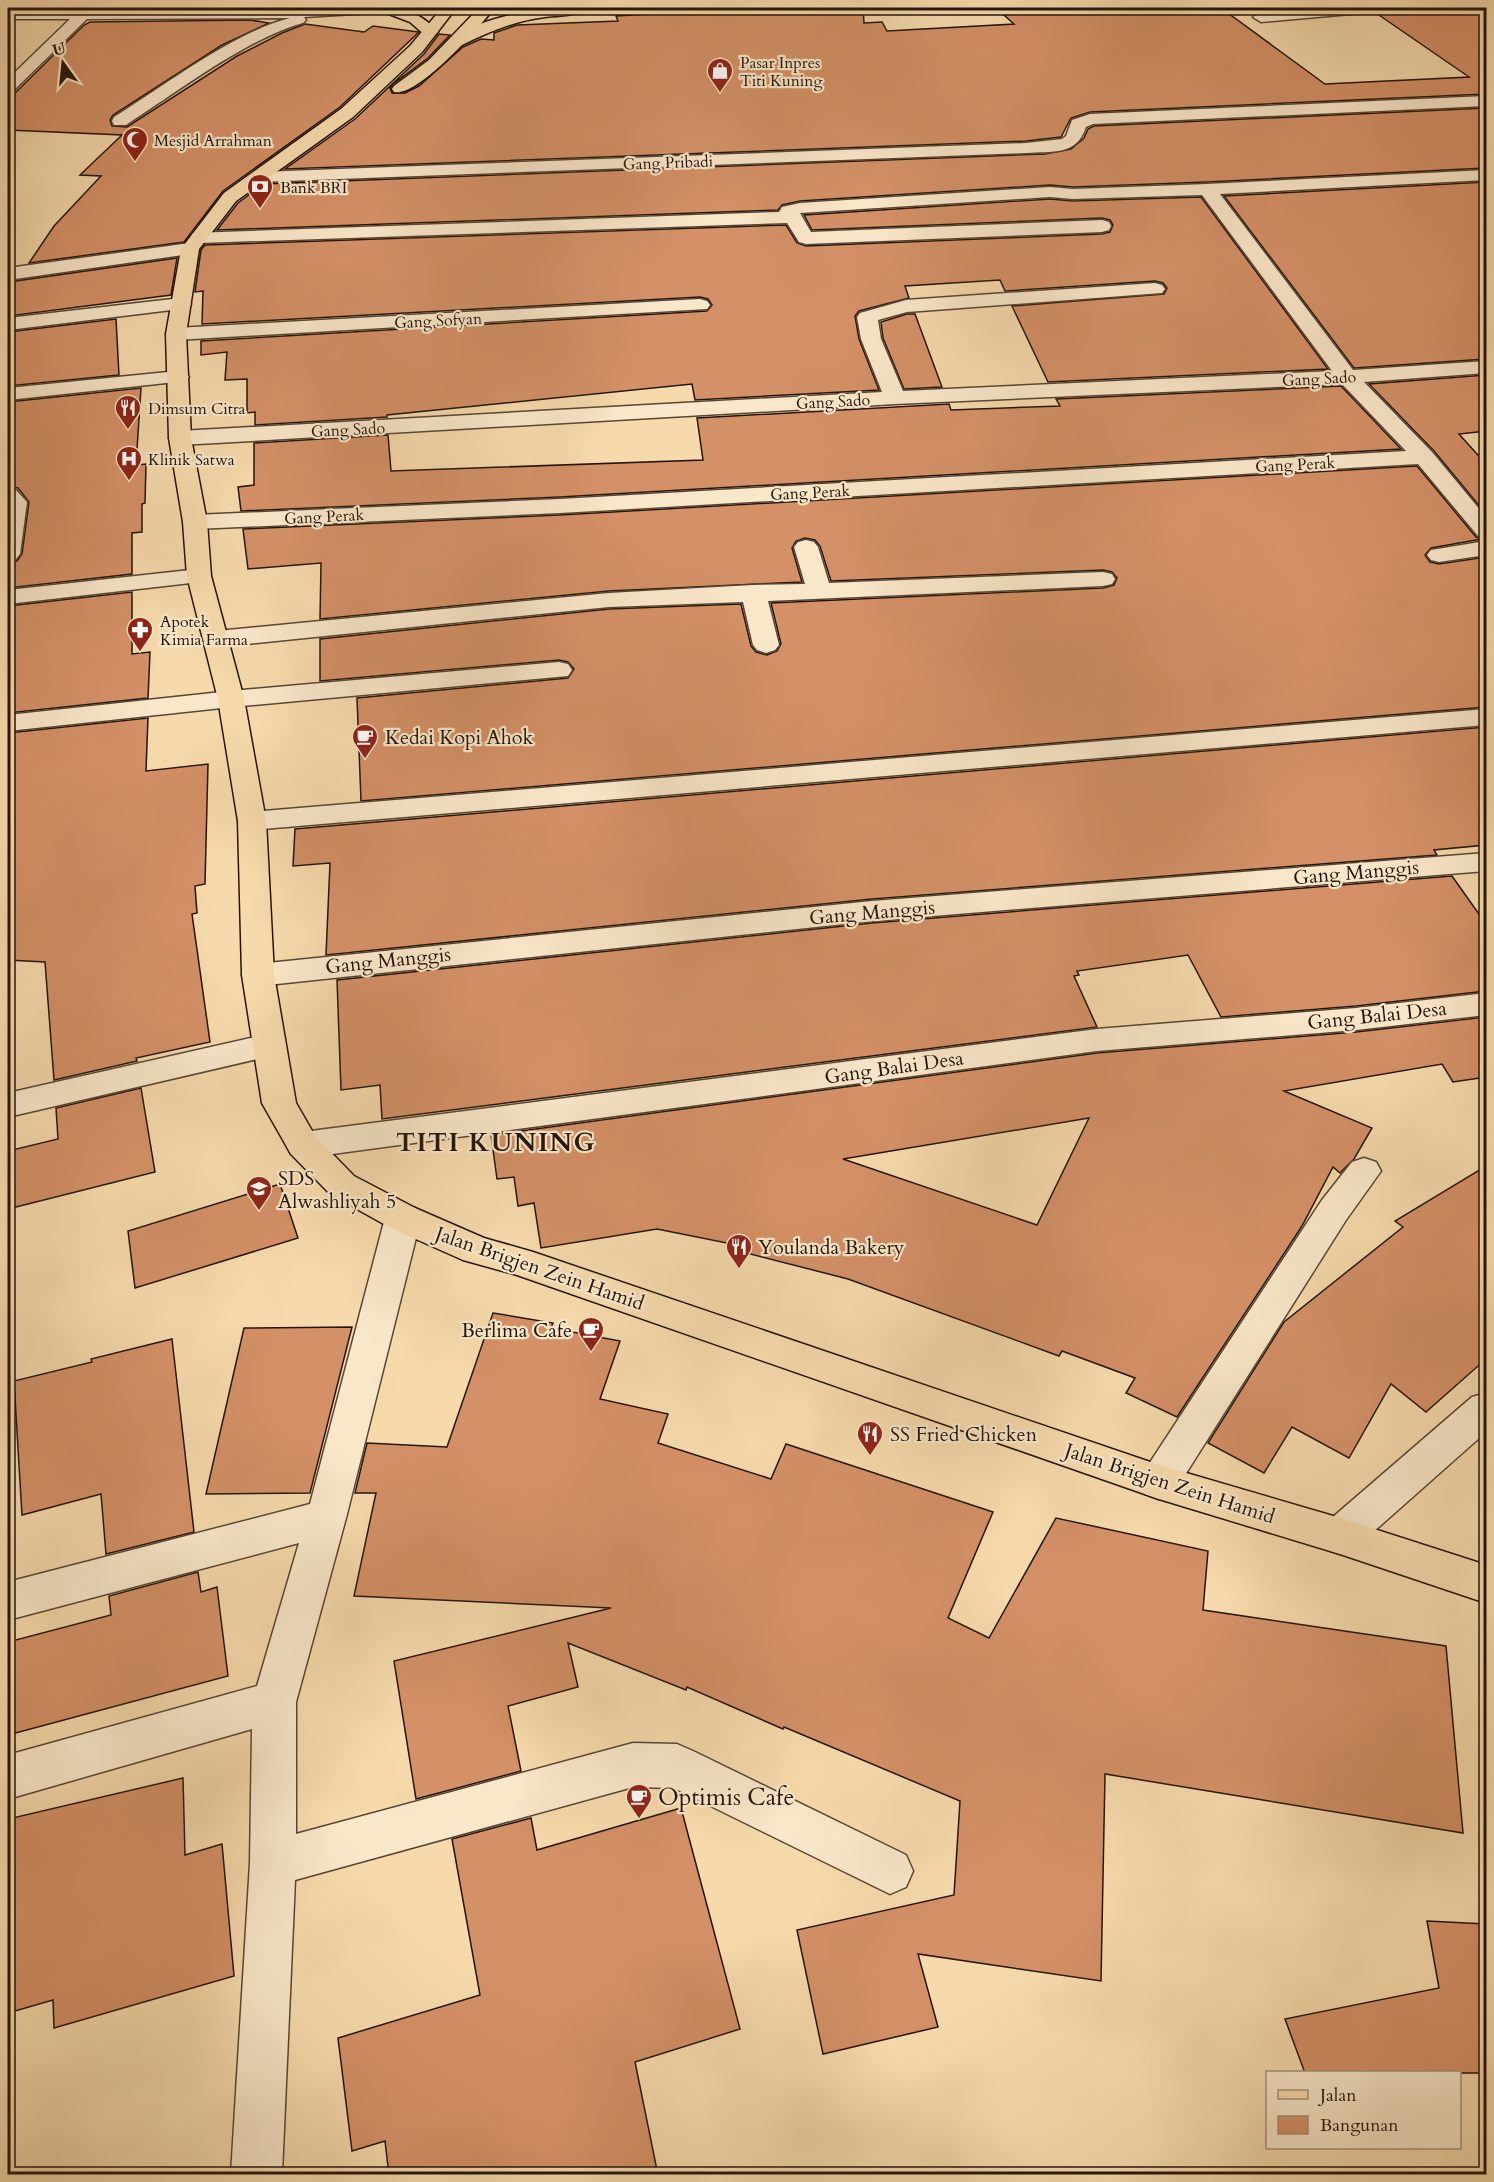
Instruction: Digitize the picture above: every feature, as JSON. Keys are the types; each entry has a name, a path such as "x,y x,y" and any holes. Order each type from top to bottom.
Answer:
{"main road":[{"path":"387,8 415,19 430,32"},
{"name":"Jalan Brigjen Zein Hamid","path":"449,8 394,71 356,104 230,197 214,215 195,243 176,334 180,438 195,522 200,576 231,699 252,821 258,975 267,1046 279,1102 303,1145 342,1185 403,1218 476,1250 520,1262 1159,1482 1340,1536 1486,1584"},
{"name":"Jalan Brigjen Zein Hamid","path":"356,104 388,98 435,63 487,8"},
{"path":"455,43 503,20 525,14 578,8"},
{"path":"356,104 388,98"}],"street":[{"path":"8,15 298,13 387,8"},
{"path":"1261,16 1373,8"},
{"path":"120,121 238,46 284,24 325,17 406,15"},
{"path":"8,87 82,16"},
{"name":"Gang Pribadi","path":"260,177 1026,148 1067,144 1074,138 1078,124 1097,119 1486,101"},
{"path":"1102,226 806,238 788,211 800,208 1050,192 1073,194 1207,189 1486,175"},
{"path":"1207,189 1347,377 1424,457 1486,531"},
{"path":"8,274 195,243 791,217"},
{"path":"895,398 871,339 867,316 906,306 1155,289"},
{"path":"8,324 181,304"},
{"name":"Gang Sofyan","path":"176,334 700,305"},
{"name":"Gang Sado","path":"180,438 895,398 1347,377 1486,367"},
{"path":"8,394 178,377"},
{"name":"Gang Perak","path":"195,522 572,505 1424,457"},
{"path":"8,495 15,502 8,554"},
{"path":"806,547 819,591"},
{"path":"1439,555 1486,548"},
{"path":"8,597 200,576"},
{"path":"217,639 609,600 753,592 1103,579"},
{"path":"753,592 766,645"},
{"path":"8,723 231,699 559,670"},
{"path":"252,821 1486,717"},
{"name":"Gang Manggis","path":"258,975 872,911 1486,862"},
{"name":"Gang Balai Desa","path":"303,1145 1097,1040 1356,1018 1486,1004"},
{"path":"8,1105 267,1046"},
{"path":"1159,1482 1334,1210 1364,1171"},
{"path":"256,2175 273,1863 274,1702 326,1518 403,1218"},
{"path":"1340,1536 1486,1409"},
{"path":"8,1601 326,1518"},
{"path":"8,1777 274,1702"},
{"path":"273,1863 633,1765 677,1766 890,1871"}],"building":[{"path":"699,8 863,8 864,23 882,22 887,31 1014,24 996,8 1221,8 1325,84 1469,77 1376,13 1382,8 1473,8 1486,16 1486,94 1090,112 1071,118 1061,137 1026,141 285,169 355,119 424,54 439,34 450,35 428,58 393,84 390,88 392,93 405,93 419,86 463,47 481,39 494,40 494,33 517,25 618,21 616,16 700,11"},
{"path":"250,20 269,23 222,45 113,115 110,120 112,126 127,127 237,56 305,24 364,32 373,26 419,32 340,107 223,191 184,242 29,263 54,226 101,176 80,175 122,135 8,130 8,94 16,92 84,25 90,22"},
{"path":"1486,108 1486,168 1207,182 1073,187 1050,185 800,201 782,205 778,210 217,230 238,203 263,184 1045,154 1071,149 1084,138 1088,129 1094,126"},
{"path":"1486,182 1486,359 1354,368 1224,196"},
{"path":"1201,197 1328,369 1048,382 1012,306 1164,294 1167,288 1163,283 1155,281 1005,291 1000,280 905,286 909,298 859,311 855,316 859,339 879,390 695,400 692,384 387,415 387,417 255,425 255,412 247,413 247,379 225,380 227,352 201,355 201,341 707,311 712,305 708,299 700,297 202,324 203,291 195,292 201,250 205,245 786,225 797,243 806,246 1102,234 1110,232 1113,225 1110,220 1102,218 812,230 804,215 1050,199 1073,201"},
{"path":"177,258 171,295 9,316 9,282"},
{"path":"907,314 915,314 942,387 904,389 883,338 881,322"},
{"path":"116,319 119,375 8,386 8,332"},
{"path":"1486,375 1486,431 1459,434 1486,464 1486,514 1434,451 1369,384"},
{"path":"1341,386 1401,449 560,497 241,511 238,487 254,485 254,443 388,435 391,471 703,460 697,418 949,404 951,410 1060,406 1056,399"},
{"path":"141,388 136,465 146,464 145,503 142,504 142,532 132,533 132,574 8,588 8,563 17,561 22,554 29,502 18,488 8,486 8,402"},
{"path":"1417,466 1476,537 1482,539 1431,548 1425,555 1430,562 1439,564 1486,557 1486,707 361,801 357,698 568,678 574,669 568,662 559,660 320,681 320,639 609,609 741,604 751,646 756,652 767,655 777,651 781,644 771,603 1103,588 1114,585 1117,578 1112,572 1103,570 831,581 820,546 815,540 805,538 796,541 792,548 802,582 609,591 320,619 321,563 248,569 243,529 560,515"},
{"path":"132,592 132,654 150,652 148,698 8,713 8,606"},
{"path":"148,718 146,771 208,764 205,884 195,886 197,913 192,914 210,1042 136,1058 137,1061 54,1080 45,962 8,960 8,733"},
{"path":"1486,727 1486,845 1434,850 1437,855 872,899 326,955 330,863 293,866 295,829"},
{"path":"1452,876 1486,924 1486,991 1356,1006 1221,1017 1188,955 1077,971 1079,975 1074,976 1097,1027 382,1119 380,1085 341,1090 337,980 872,923"},
{"path":"1486,1017 1486,1077 1453,1082 1442,1064 1284,1091 1372,1128 1354,1159 1340,1173 1333,1167 1302,1226 1177,1417 1126,1393 1135,1378 1062,1351 1059,1356 848,1279 735,1250 737,1245 657,1229 541,1248 534,1203 518,1206 514,1177 497,1179 491,1135 1097,1053 1356,1032","holes":["1089,1118 1037,1225 843,1159"]},
{"path":"141,1088 155,1172 8,1209 8,1151 58,1139 56,1108"},
{"path":"1486,1166 1486,1359 1426,1412 1391,1384 1349,1458 1292,1427 1264,1473 1208,1443 1284,1322 1403,1227 1395,1221"},
{"path":"280,1184 298,1238 135,1288 128,1231"},
{"path":"493,1313 553,1323 551,1328 620,1341 600,1399 668,1414 658,1443 771,1479 786,1444 993,1512 948,1618 989,1638 1056,1518 1208,1551 1203,1610 1446,1646 1463,1833 1105,1774 1101,1981 918,1954 938,2027 823,2054 797,1930 954,1895 960,1801 687,1687 686,1690 568,1643 578,1687 508,1706 521,1771 416,1799 394,1661 611,1608 354,1596 376,1493 355,1493 367,1443 447,1447"},
{"path":"352,1327 310,1493 206,1494 244,1328"},
{"path":"172,1339 194,1532 106,1554 101,1494 22,1515 14,1381"},
{"path":"198,1572 201,1592 217,1587 228,1676 8,1735 8,1642 111,1615 109,1596"},
{"path":"183,1778 185,1855 222,1844 234,1976 54,2028 53,2000 8,2013 8,1819"},
{"path":"681,1808 740,2029 635,2062 658,2175 389,2175 385,2141 352,2151 338,2038 480,1995 452,1839 531,1818 537,1850"},
{"path":"1427,1921 1486,1924 1486,2073 1304,2071 1285,2019 1439,1988"}],"place":[{"name":"Pasar Inpres Titi Kuning","path":"720,94"},
{"name":"Mesjid Arrahman","path":"135,163"},
{"name":"Bank BRI","path":"260,210"},
{"name":"Dimsum Citra","path":"128,431"},
{"name":"Klinik Satwa","path":"129,482"},
{"name":"Apotek Kimia Farma","path":"140,653"},
{"name":"Kedai Kopi Ahok","path":"365,760"},
{"name":"SDS Alwashliyah 5","path":"259,1212"},
{"name":"Youlanda Bakery","path":"739,1270"},
{"name":"Berlima Cafe","path":"591,1353"},
{"name":"SS Fried Chicken","path":"870,1457"},
{"name":"Optimis Cafe","path":"639,1820"}],"district":[{"name":"TITI KUNING","path":"496,1142"}]}
